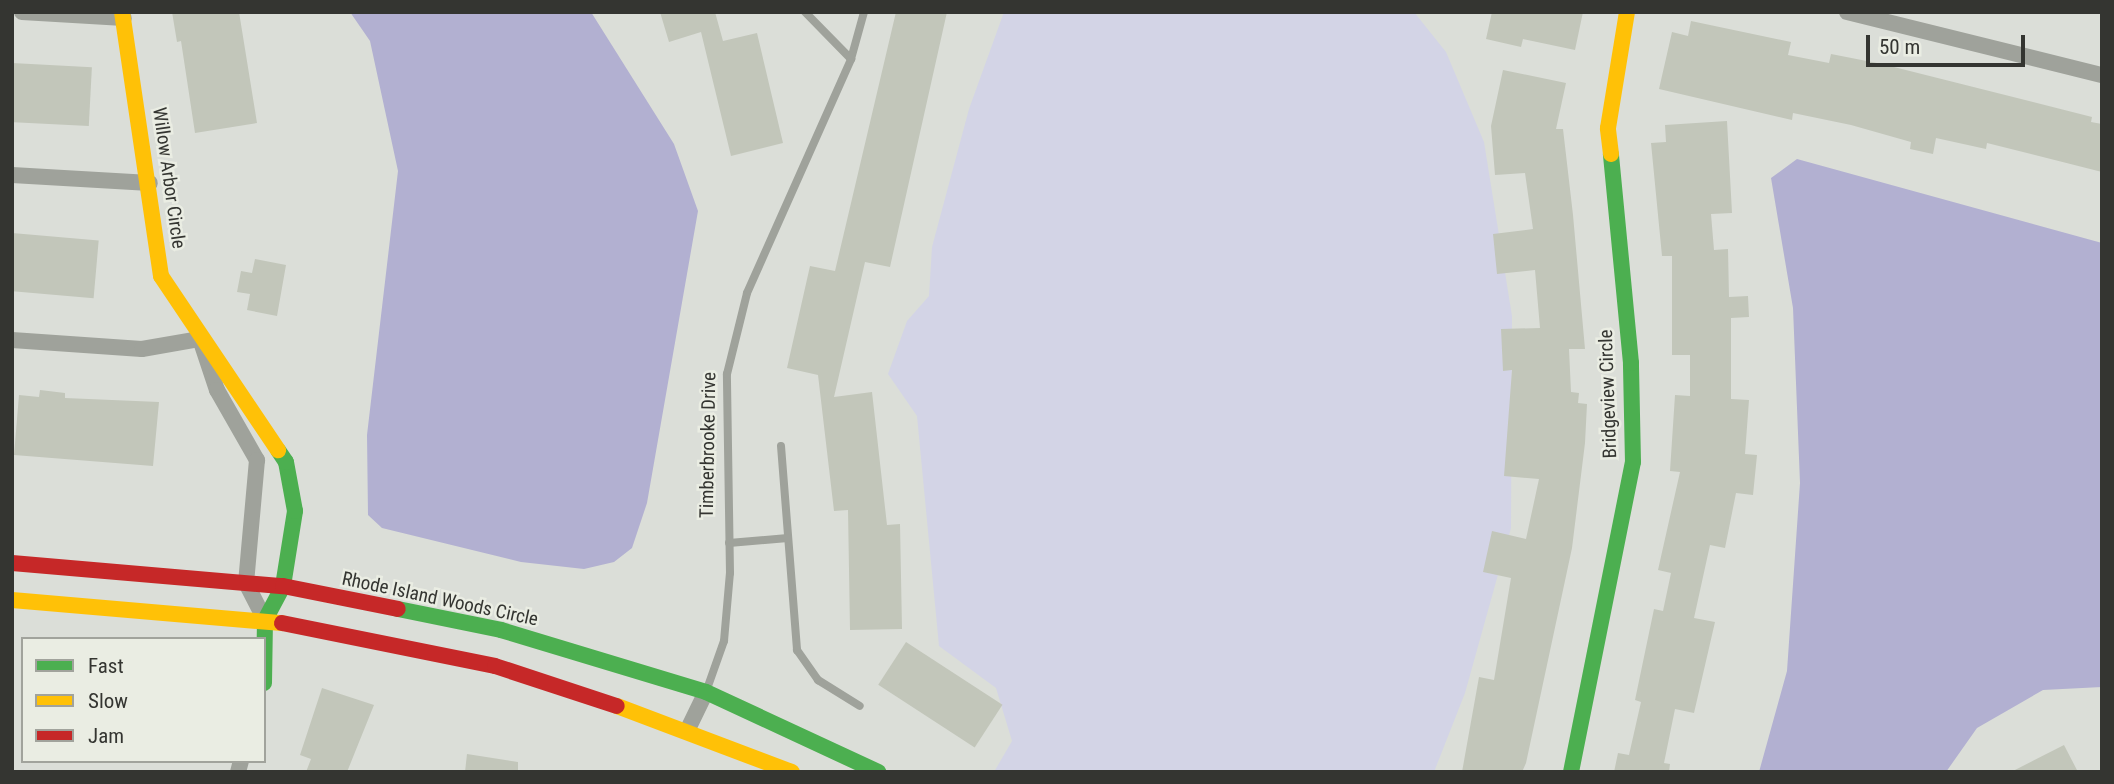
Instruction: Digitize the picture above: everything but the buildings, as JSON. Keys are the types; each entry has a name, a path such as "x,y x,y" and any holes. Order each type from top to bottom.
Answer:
{"street":[{"path":"22,12 123,15"},
{"name":"Bridgeview Circle","path":"1571,772 1633,462 1631,363 1608,128 1627,12"},
{"path":"1847,12 2102,75"},
{"name":"Willow Arbor Circle","path":"123,15 150,184 161,276 201,339 246,397 286,462 295,511 283,586 265,620"},
{"path":"12,175 150,184"},
{"path":"12,340 142,349 201,339"},
{"name":"Willow Arbor Circle","path":"201,339 217,390 257,460 246,583"},
{"name":"Rhode Island Woods Circle","path":"12,563 283,586 501,630 706,692 878,772"},
{"path":"246,583 265,620 265,637"},
{"path":"12,600 265,620 495,666 688,729 792,772"},
{"name":"Timberbrooke Drive","path":"688,729 706,692"}],"lane":[{"path":"805,12 850,59"},
{"name":"Timberbrooke Drive","path":"706,692 724,641 729,543 727,374 747,293 850,59 864,12"},
{"path":"781,446 797,650 818,680 860,706"},
{"path":"729,543 788,538"}],"shaded area":[{"path":"1004,12 1414,12 1446,52 1484,142 1512,316 1511,528 1465,693 1434,772 994,772 1012,741 996,688 939,646 917,416 888,374 907,321 929,296 932,247 969,109"}],"water":[{"path":"350,12 591,12 674,144 698,211 647,503 632,548 614,562 584,569 521,562 382,528 368,515 367,435 398,171 370,41"},
{"path":"1797,159 2102,243 2102,687 2043,690 1977,728 1946,772 1759,772 1787,671 1800,483 1793,308 1771,178"}],"traffic: fast":[{"path":"1571,772 1633,462 1631,363 1611,154"},
{"path":"265,637 265,620 283,586 295,511 286,462 278,450"},
{"path":"398,609 501,630 706,692 878,772"}],"traffic: slow":[{"path":"122,12 161,276 278,450"},
{"path":"1611,154 1608,128 1627,12"},
{"path":"12,600 282,623"},
{"path":"617,706 792,772"}],"traffic: jam":[{"path":"12,563 283,586 398,609"},
{"path":"282,623 495,666 617,706"}]}
